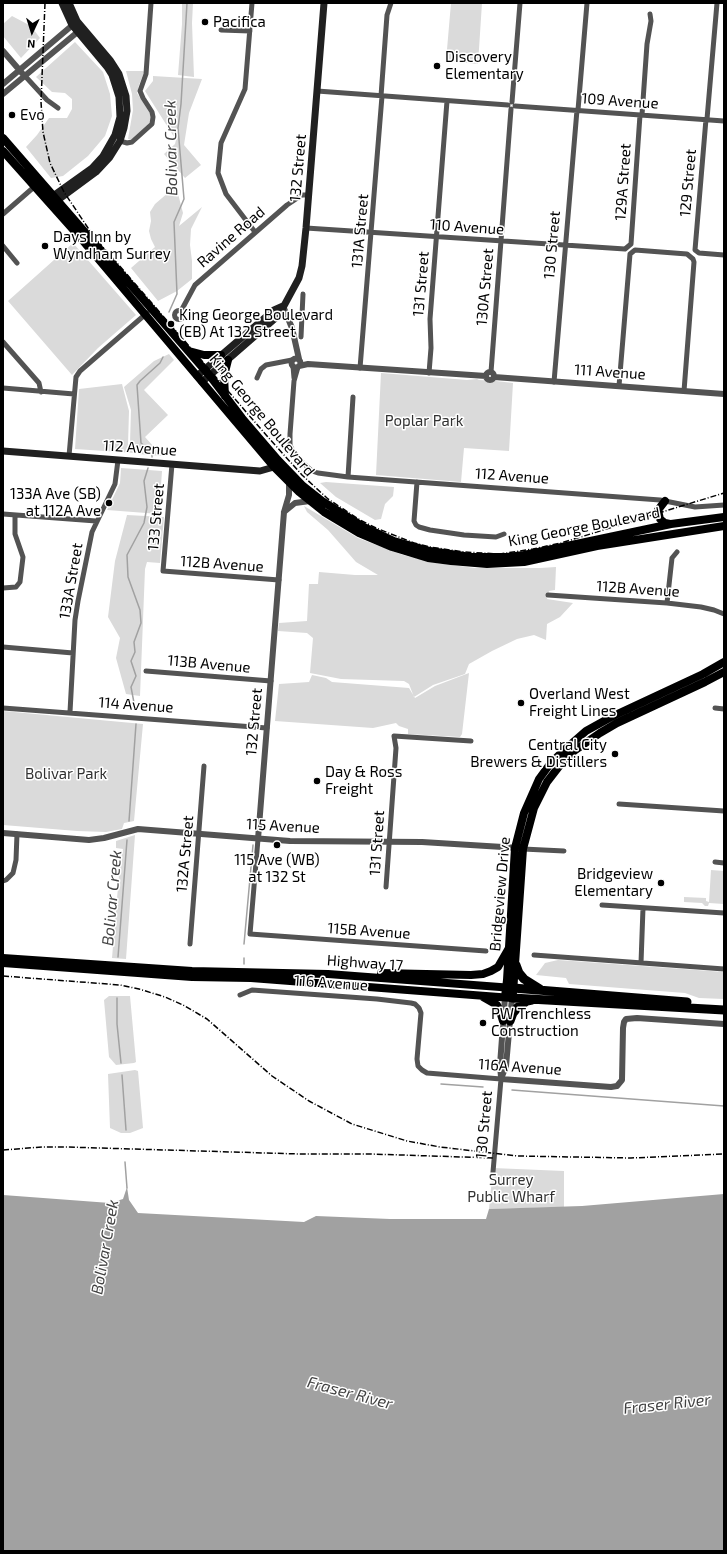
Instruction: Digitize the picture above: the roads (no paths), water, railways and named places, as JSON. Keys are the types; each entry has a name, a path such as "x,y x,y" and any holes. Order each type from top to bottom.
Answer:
{"highway":[{"path":"516,965 524,979 542,990"},
{"name":"Highway 17","path":"510,993 542,990 724,1005"},
{"path":"510,993 609,999 635,997"},
{"name":"Highway 17","path":"510,993 537,999 724,1010"},
{"path":"507,1021 518,1007 527,1001 537,999"}],"main road":[{"path":"52,201 92,168 103,156 115,136 120,117 119,98 112,75 62,3"},
{"path":"69,3 75,23"},
{"name":"132 Street","path":"199,379 279,315 299,278 302,266 309,195 324,3"},
{"path":"52,201 101,168 120,141 127,111 126,96 122,82 113,64 80,30"},
{"name":"King George Boulevard","path":"3,138 144,315 199,379 279,466 322,501 379,535 412,547 451,555 487,557 524,555 671,524 724,517"},
{"name":"King George Boulevard","path":"3,151 34,187 52,201 188,350 207,372 289,481 324,512 359,533 428,558 472,563 524,562 597,546 724,526"},
{"path":"188,350 204,355 225,358 225,396"},
{"name":"112 Avenue","path":"3,451 260,471 279,466"},
{"path":"665,501 658,510 660,519 665,523 671,524"},
{"name":"Bridgeview Drive","path":"510,993 510,925 524,814 533,790 550,764 586,731 703,674 724,662"},
{"name":"Bridgeview Drive","path":"510,993 516,965 519,848 540,795 556,770 574,750 617,723 724,672"},
{"path":"328,974 483,974 498,967 509,948"},
{"name":"Highway 17","path":"3,958 192,971 328,974 510,993"},
{"name":"Highway 17","path":"3,963 192,977 251,978 479,995 510,993"},
{"path":"479,995 497,1005 507,1021"}],"street":[{"path":"120,141 127,143 132,142 152,124 152,112 140,91 146,74 151,3"},
{"path":"252,3 245,89 221,143 218,173 226,194 255,232"},
{"name":"131A Street","path":"360,368 372,232 388,15 391,3"},
{"name":"130A Street","path":"490,375 520,3"},
{"name":"130 Street","path":"554,382 587,3"},
{"name":"129 Street","path":"717,3 695,250 699,253 724,255"},
{"name":"129A Street","path":"625,249 631,244 647,44 651,21 650,14"},
{"path":"3,84 75,23"},
{"path":"3,94 80,30"},
{"path":"221,30 250,32"},
{"path":"3,51 47,100 58,108"},
{"name":"109 Avenue","path":"317,91 724,120"},
{"name":"131 Street","path":"429,373 430,319 447,101"},
{"path":"3,214 34,187"},
{"name":"Ravine Road","path":"181,311 195,285 255,232 297,198 302,195 309,195"},
{"name":"110 Avenue","path":"306,228 625,249"},
{"path":"3,246 17,263"},
{"path":"619,386 629,256 635,250 687,254 690,255 694,262 684,391"},
{"path":"300,337 303,294"},
{"path":"283,306 292,328 295,343 296,363"},
{"path":"69,456 76,377 80,370 152,309"},
{"path":"292,328 301,325"},
{"path":"3,342 39,383 41,388 40,392"},
{"name":"111 Avenue","path":"257,378 261,369 266,365 296,363 429,373 490,375 554,382 724,394"},
{"name":"112 Avenue","path":"296,363 290,440 293,451 301,461 312,471 318,473 348,477 665,501 695,507 724,505"},
{"path":"3,388 74,394"},
{"path":"348,477 353,397"},
{"name":"133A Street","path":"70,712 73,653 78,601 92,532 115,484 118,460"},
{"name":"133 Street","path":"163,572 172,464"},
{"name":"132 Street","path":"250,934 278,580 284,512 289,495 289,481"},
{"path":"417,482 414,521 416,524 430,530 464,535 496,537 504,534"},
{"path":"284,512 295,503 310,501"},
{"path":"3,514 96,521"},
{"path":"3,588 16,587 20,582 23,562 15,534 15,515"},
{"path":"667,603 672,558 677,552"},
{"name":"112B Avenue","path":"163,572 278,580"},
{"name":"112B Avenue","path":"548,595 667,603 701,607 724,614"},
{"path":"3,647 73,653"},
{"name":"113B Avenue","path":"146,671 271,681"},
{"name":"114 Avenue","path":"3,708 267,728"},
{"path":"715,708 724,709"},
{"name":"131 Street","path":"386,887 396,748 394,736 472,741"},
{"name":"132A Street","path":"190,944 200,834 204,766"},
{"path":"619,804 724,811"},
{"name":"115 Avenue","path":"3,833 89,840 104,838 138,829 258,839 316,842 389,841 455,843 564,851"},
{"path":"3,881 13,873 17,834"},
{"path":"716,862 724,863"},
{"path":"602,905 724,913"},
{"path":"641,963 643,908"},
{"name":"115B Avenue","path":"250,934 486,951"},
{"path":"534,955 724,969"},
{"name":"116 Avenue","path":"240,995 252,990 411,1003 419,1008 421,1013 417,1059 418,1066 422,1070"},
{"name":"130 Street","path":"493,1172 501,1079 506,1066 507,1021 510,993"},
{"name":"116A Avenue","path":"422,1070 427,1073 606,1087 617,1086 622,1080 623,1028 626,1019 637,1018 724,1024"}],"water":[{"name":"Fraser River","path":"127,1187 129,1200 138,1213 304,1222 316,1216 390,1219 486,1219 489,1209 582,1206 724,1194 724,1551 3,1551 3,1195 110,1203 123,1199"}],"waterway":[{"name":"Bolivar Creek","path":"169,312 177,294 174,222 184,199 178,128 181,104 187,3"},
{"name":"Bolivar Creek","path":"152,457 152,452 141,443 137,385 160,363 163,357"},
{"name":"Bolivar Creek","path":"135,708 131,687 136,676 131,661 135,652 134,642 141,623 140,610 128,577 127,555 144,523 147,507 144,481 148,468"},
{"name":"Bolivar Creek","path":"129,821 136,724"},
{"name":"Bolivar Creek","path":"118,957 127,840"},
{"path":"244,944 253,845"},
{"path":"244,958 244,964"},
{"name":"Bolivar Creek","path":"117,998 117,1024 121,1063"},
{"name":"Bolivar Creek","path":"122,1075 126,1130"},
{"path":"441,1084 483,1087"},
{"path":"512,1090 724,1106"},
{"name":"Bolivar Creek","path":"125,1162 127,1188"}],"railway":[{"path":"45,3 41,102 43,132 50,163 64,192 94,237 267,436 302,475 328,499 360,520 414,543 464,552 500,554 561,543 724,493"},
{"path":"3,976 120,985 165,997 183,1005 207,1019 272,1076 309,1101 352,1124 407,1141 440,1147 518,1156 631,1158 724,1154"},
{"path":"3,1150 67,1147 494,1158"}],"place":[{"name":"Pacifica","path":"205,22"},
{"name":"Discovery Elementary","path":"437,66"},
{"name":"Evo","path":"12,115"},
{"name":"Days Inn by Wyndham Surrey","path":"45,246"},
{"name":"King George Boulevard (EB) At 132 Street","path":"171,324"},
{"name":"133A Ave (SB) at 112A Ave","path":"109,503"},
{"name":"Overland West Freight Lines","path":"521,703"},
{"name":"Central City Brewers & Distillers","path":"615,754"},
{"name":"Day & Ross Freight","path":"317,781"},
{"name":"115 Ave (WB) at 132 St","path":"277,845"},
{"name":"Bridgeview Elementary","path":"661,883"},
{"name":"PW Trenchless Construction","path":"483,1023"}],"park label":[{"name":"Poplar Park","path":"424,421"},
{"name":"Bolivar Park","path":"66,774"},
{"name":"Surrey Public Wharf","path":"511,1188"}]}
